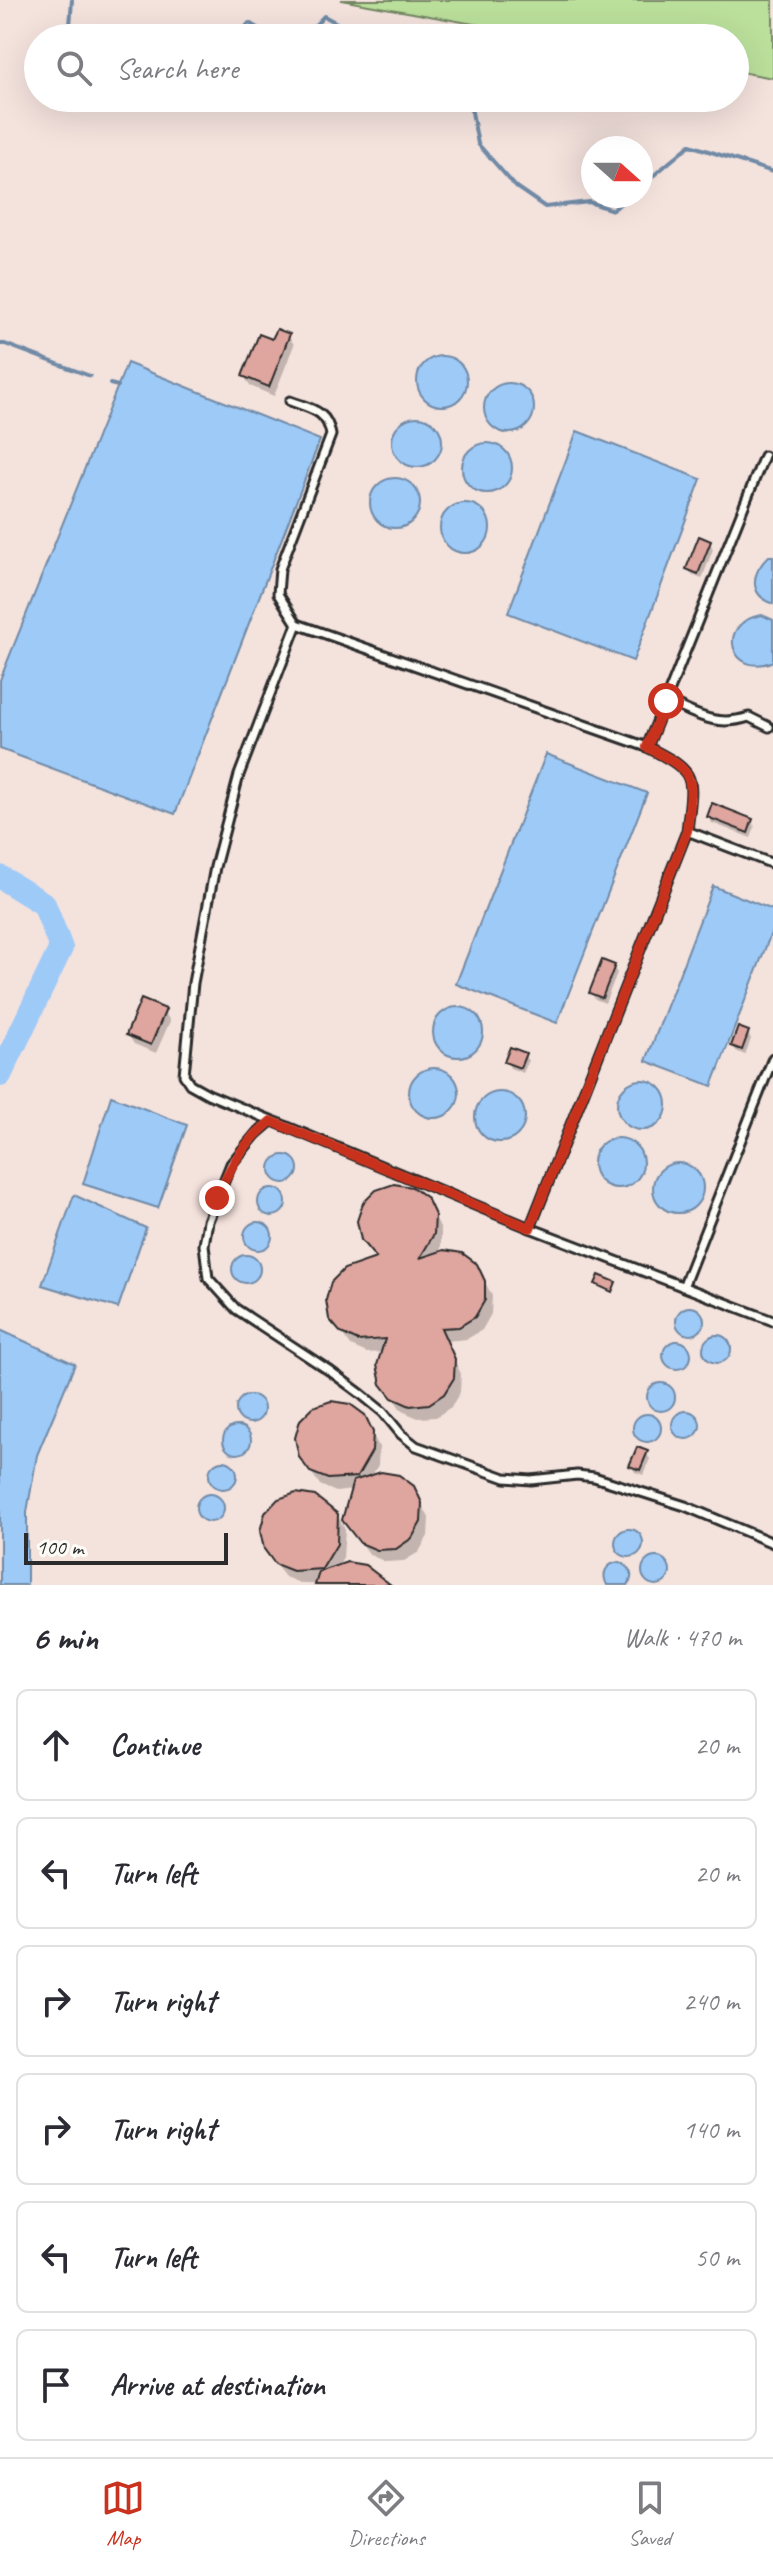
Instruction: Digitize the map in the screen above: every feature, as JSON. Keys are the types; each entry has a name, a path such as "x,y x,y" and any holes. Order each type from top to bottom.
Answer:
{"lane":[{"path":"290,401 318,411 329,422 331,435 280,569 278,594 297,624 647,747 676,762 688,773 691,792 687,831 530,1228"},
{"path":"647,747 764,456"},
{"path":"297,624 239,775 215,867 193,983 184,1075 190,1084 271,1121 530,1228 773,1321"},
{"path":"666,701 713,721 731,723 749,717 769,727"},
{"path":"687,831 773,864"},
{"path":"683,1287 773,1058"},
{"path":"271,1121 231,1164 208,1221 204,1245 208,1278 236,1309 361,1394 416,1446 505,1478 594,1477 685,1506 773,1543"}],"green space":[{"path":"341,0 773,0 773,78 749,74 749,24 474,24"}],"water":[{"path":"442,356 460,363 467,381 460,399 442,406 424,399 417,381 424,363"},
{"path":"127,363 320,440 175,814 0,749 0,680"},
{"path":"509,383 527,390 534,408 527,426 509,433 491,426 484,408 491,390"},
{"path":"417,417 435,424 442,442 435,460 417,467 399,460 392,442 399,424"},
{"path":"577,431 701,479 633,661 508,613"},
{"path":"487,443 505,450 512,468 505,486 487,493 469,486 462,468 469,450"},
{"path":"395,478 413,485 420,503 413,521 395,528 377,521 370,503 377,485"},
{"path":"465,503 483,510 490,528 483,546 465,553 447,546 440,528 447,510"},
{"path":"769,556 773,556 773,604 759,595 755,583 759,569"},
{"path":"762,615 773,620 773,661 758,665 747,663 738,657 733,638 747,620"},
{"path":"546,754 647,793 557,1023 456,984"},
{"path":"713,886 773,910 773,928 712,1086 646,1061"},
{"path":"458,1007 476,1014 483,1032 476,1050 458,1057 440,1050 433,1032 440,1014"},
{"path":"434,1068 452,1075 459,1093 452,1111 434,1118 416,1111 409,1093 416,1075"},
{"path":"642,1080 660,1087 667,1105 660,1123 642,1130 624,1123 617,1105 624,1087"},
{"path":"500,1092 518,1099 525,1117 518,1135 500,1142 482,1135 475,1117 482,1099"},
{"path":"111,1096 187,1125 158,1208 83,1184"},
{"path":"618,1138 636,1145 643,1163 636,1181 618,1188 600,1181 593,1163 600,1145"},
{"path":"284,1155 294,1159 298,1169 294,1179 284,1183 274,1179 270,1169 274,1159"},
{"path":"678,1163 696,1170 703,1188 696,1206 678,1213 660,1206 653,1188 660,1170"},
{"path":"272,1188 282,1192 286,1202 282,1212 272,1216 262,1212 258,1202 262,1192"},
{"path":"74,1195 146,1228 118,1308 42,1285"},
{"path":"258,1222 268,1226 272,1236 268,1246 258,1250 248,1246 244,1236 248,1226"},
{"path":"246,1255 256,1259 260,1269 256,1279 246,1283 236,1279 232,1269 236,1259"},
{"path":"690,1307 700,1311 704,1321 700,1331 690,1335 680,1331 676,1321 680,1311"},
{"path":"0,1330 75,1364 37,1455 27,1512 27,1585 0,1585"},
{"path":"717,1335 727,1339 731,1349 727,1359 717,1363 707,1359 703,1349 707,1339"},
{"path":"677,1341 687,1345 691,1355 687,1365 677,1369 667,1365 663,1355 667,1345"},
{"path":"661,1383 671,1387 675,1397 671,1407 661,1411 651,1407 647,1397 651,1387"},
{"path":"250,1395 260,1399 264,1409 260,1419 250,1423 240,1419 236,1409 240,1399"},
{"path":"686,1411 696,1415 700,1425 696,1435 686,1439 676,1435 672,1425 676,1415"},
{"path":"647,1414 657,1418 661,1428 657,1438 647,1442 637,1438 633,1428 637,1418"},
{"path":"237,1426 247,1430 251,1440 247,1450 237,1454 227,1450 223,1440 227,1430"},
{"path":"223,1461 233,1465 237,1475 233,1485 223,1489 213,1485 209,1475 213,1465"},
{"path":"210,1494 220,1498 224,1508 220,1518 210,1522 200,1518 196,1508 200,1498"},
{"path":"629,1529 639,1533 643,1543 639,1553 629,1557 619,1553 615,1543 619,1533"},
{"path":"656,1557 666,1561 670,1571 666,1581 656,1585 646,1581 642,1571 646,1561"},
{"path":"619,1562 630,1572 628,1585 607,1585 606,1570"}],"building":[{"path":"277,329 290,334 269,387 242,376 259,334 272,339"},
{"path":"699,536 711,541 698,574 686,569"},
{"path":"712,803 753,819 748,833 707,817"},
{"path":"602,960 615,965 602,998 589,993"},
{"path":"141,999 166,1009 151,1045 126,1035"},
{"path":"738,1027 749,1031 742,1050 731,1046"},
{"path":"510,1047 526,1053 520,1068 504,1062"},
{"path":"394,1184 412,1187 427,1198 435,1215 434,1234 420,1258 444,1250 462,1253 477,1264 485,1281 485,1300 475,1317 459,1327 441,1328 455,1359 454,1378 444,1394 429,1404 410,1406 392,1398 381,1384 377,1365 385,1339 358,1341 341,1333 329,1319 326,1300 331,1282 344,1269 376,1258 361,1240 357,1221 363,1203 376,1190"},
{"path":"599,1275 616,1282 612,1292 595,1284"},
{"path":"331,1401 350,1404 365,1415 373,1432 372,1451 357,1477 328,1479 310,1472 299,1457 295,1438 300,1420 313,1407"},
{"path":"637,1447 648,1451 640,1470 629,1466"},
{"path":"381,1472 399,1475 414,1486 422,1503 421,1522 412,1538 396,1549 377,1550 360,1543 342,1520 353,1481"},
{"path":"296,1493 315,1496 338,1514 337,1544 322,1569 293,1571 275,1564 264,1549 260,1531 265,1513 278,1499"},
{"path":"347,1562 365,1565 391,1585 315,1585 319,1572"}],"waterway":[{"path":"70,24 72,0"},
{"path":"316,24 324,16 339,24"},
{"path":"472,112 478,144 516,187 545,207 581,203"},
{"path":"653,176 690,145 773,172"},
{"path":"607,208 615,208"},
{"path":"0,344 90,376"},
{"path":"110,384 118,386"},
{"path":"0,877 44,904 61,948 0,1075"}],"route":[{"path":"217,1198 231,1164 271,1121 530,1228 687,831 691,792 688,773 676,762 647,747 666,701"}]}
